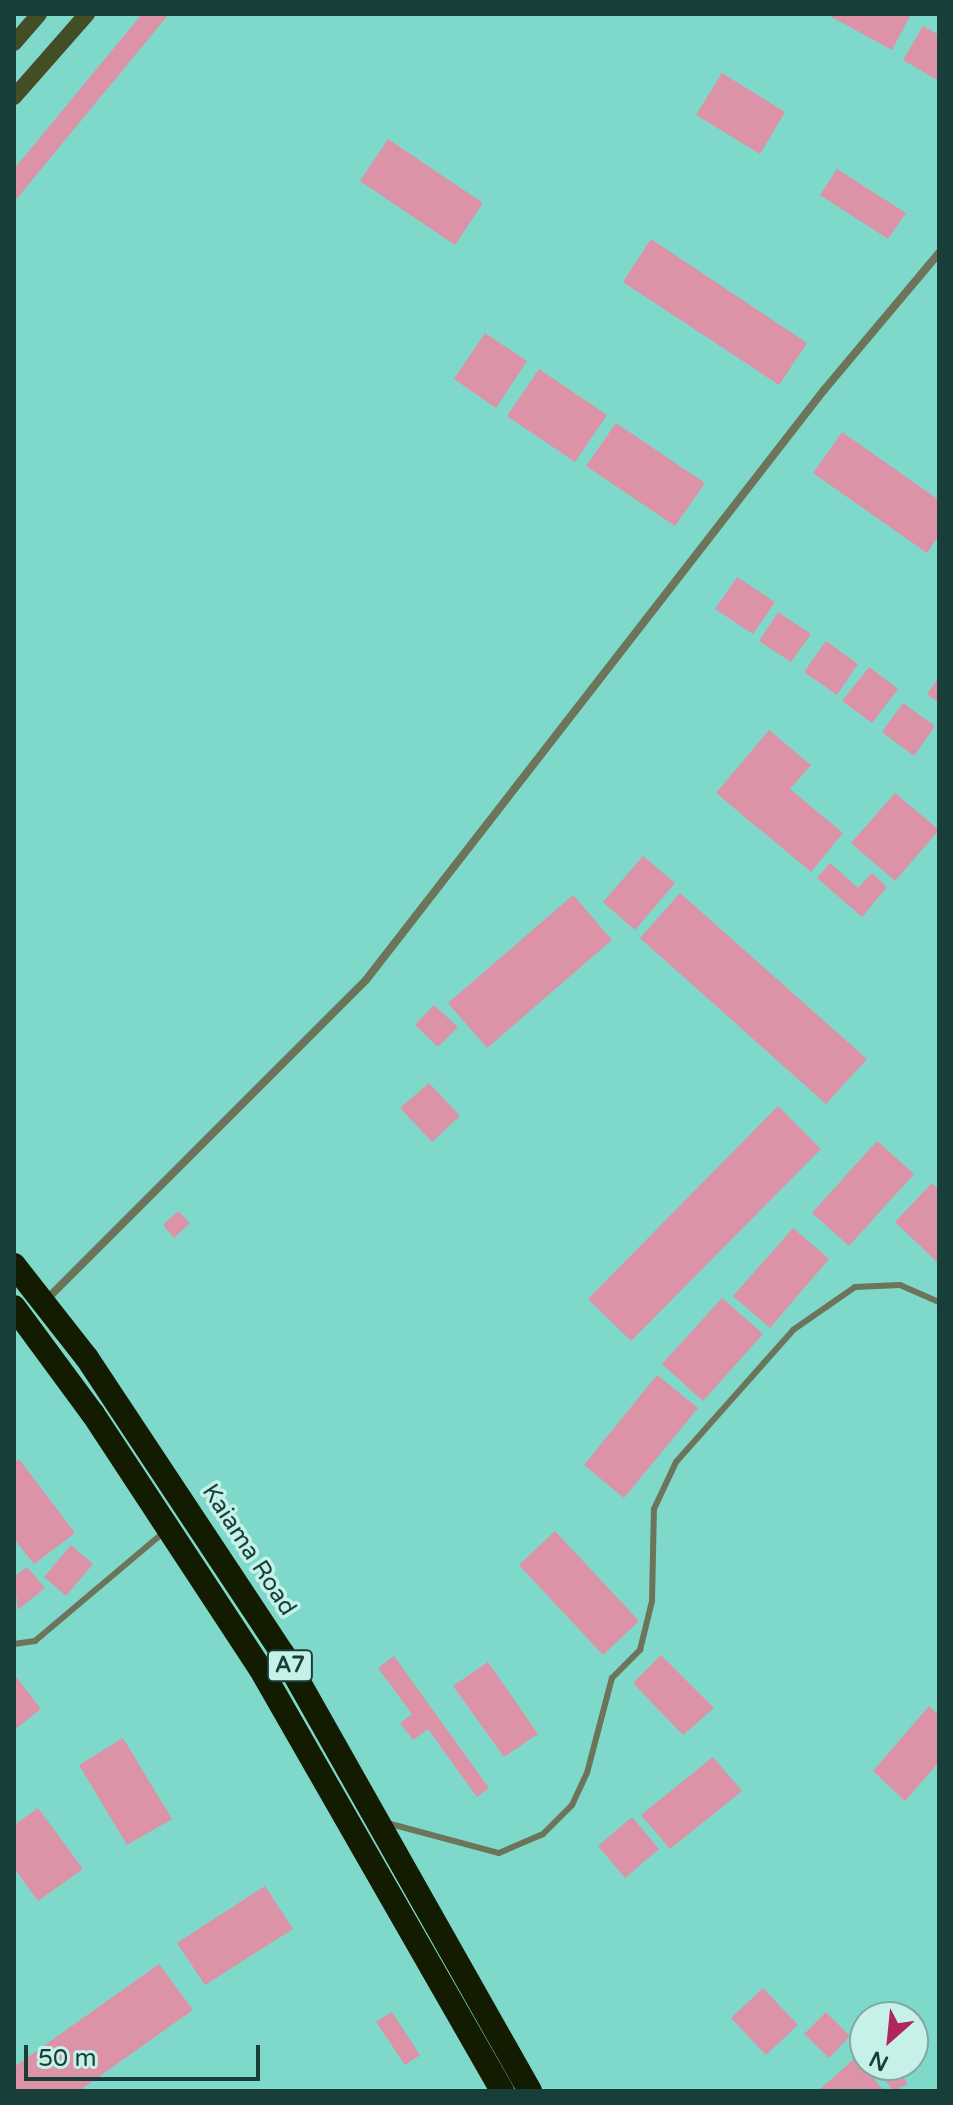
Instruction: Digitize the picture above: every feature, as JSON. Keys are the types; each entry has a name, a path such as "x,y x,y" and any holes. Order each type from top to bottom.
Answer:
{"highway":[{"name":"Kaiama Road","path":"14,1265 166,1473 283,1654 530,2091"},
{"name":"A7","path":"14,1307 93,1414 260,1668 502,2091"}],"street":[{"path":"14,43 39,14"},
{"path":"14,97 87,14"},
{"path":"43,1303 366,980 814,402 939,253"}],"lane":[{"path":"379,1821 499,1853 543,1834 572,1805 587,1773 612,1678 640,1650 652,1601 654,1509 676,1462 793,1330 855,1287 900,1285 939,1302"},
{"path":"14,1644 35,1641 167,1529"}],"building":[{"path":"142,14 169,14 14,202 14,169"},
{"path":"826,14 911,14 892,50"},
{"path":"923,26 939,35 939,81 903,60"},
{"path":"722,73 785,112 760,154 696,115"},
{"path":"388,139 483,203 455,245 360,181"},
{"path":"837,169 906,213 888,239 820,195"},
{"path":"651,239 807,343 779,385 623,282"},
{"path":"485,333 527,361 496,408 454,379"},
{"path":"539,369 607,415 575,462 507,416"},
{"path":"616,423 705,483 675,526 586,466"},
{"path":"842,432 939,500 939,535 927,553 813,473"},
{"path":"737,577 775,602 753,634 715,609"},
{"path":"778,612 811,634 791,662 759,641"},
{"path":"826,641 858,664 837,695 804,672"},
{"path":"869,667 898,689 872,723 842,701"},
{"path":"939,677 939,703 927,694"},
{"path":"903,703 935,726 914,756 882,732"},
{"path":"769,730 811,765 790,789 843,833 811,872 716,793"},
{"path":"895,793 939,830 895,881 851,843"},
{"path":"643,856 675,883 635,930 603,902"},
{"path":"830,863 858,888 872,873 887,887 862,917 817,878"},
{"path":"680,893 867,1059 826,1104 640,938"},
{"path":"573,895 612,940 487,1048 448,1003"},
{"path":"434,1005 458,1027 438,1047 415,1025"},
{"path":"429,1083 460,1116 432,1142 400,1108"},
{"path":"778,1106 821,1149 631,1341 588,1299"},
{"path":"877,1141 914,1174 849,1246 812,1213"},
{"path":"932,1183 939,1190 939,1264 895,1222"},
{"path":"178,1211 190,1223 174,1238 163,1225"},
{"path":"793,1228 829,1259 770,1328 733,1296"},
{"path":"722,1298 763,1334 703,1401 662,1364"},
{"path":"657,1375 698,1408 624,1498 584,1465"},
{"path":"19,1459 75,1533 34,1564 14,1539 14,1463"},
{"path":"555,1531 639,1621 603,1655 519,1565"},
{"path":"71,1545 93,1564 66,1596 44,1577"},
{"path":"27,1567 45,1588 18,1610 14,1577"},
{"path":"661,1655 714,1708 683,1735 633,1683"},
{"path":"394,1656 489,1788 477,1797 428,1729 413,1740 400,1723 412,1714 378,1668"},
{"path":"488,1662 538,1734 504,1757 453,1686"},
{"path":"17,1678 41,1709 14,1730 14,1680"},
{"path":"929,1706 939,1715 939,1762 905,1801 873,1771"},
{"path":"123,1738 172,1819 127,1845 79,1765"},
{"path":"713,1757 742,1791 670,1849 641,1815"},
{"path":"38,1808 83,1869 38,1901 14,1868 14,1825"},
{"path":"632,1817 659,1849 625,1878 598,1846"},
{"path":"265,1886 293,1929 205,1985 177,1943"},
{"path":"159,1964 193,2010 79,2091 14,2091 14,2067"},
{"path":"763,1988 798,2025 766,2055 731,2018"},
{"path":"392,2012 420,2055 405,2065 376,2022"},
{"path":"826,2012 849,2037 829,2058 804,2034"},
{"path":"849,2063 849,2081 876,2081 884,2091 818,2091"},
{"path":"886,2081 906,2081 908,2084 893,2091"}]}
